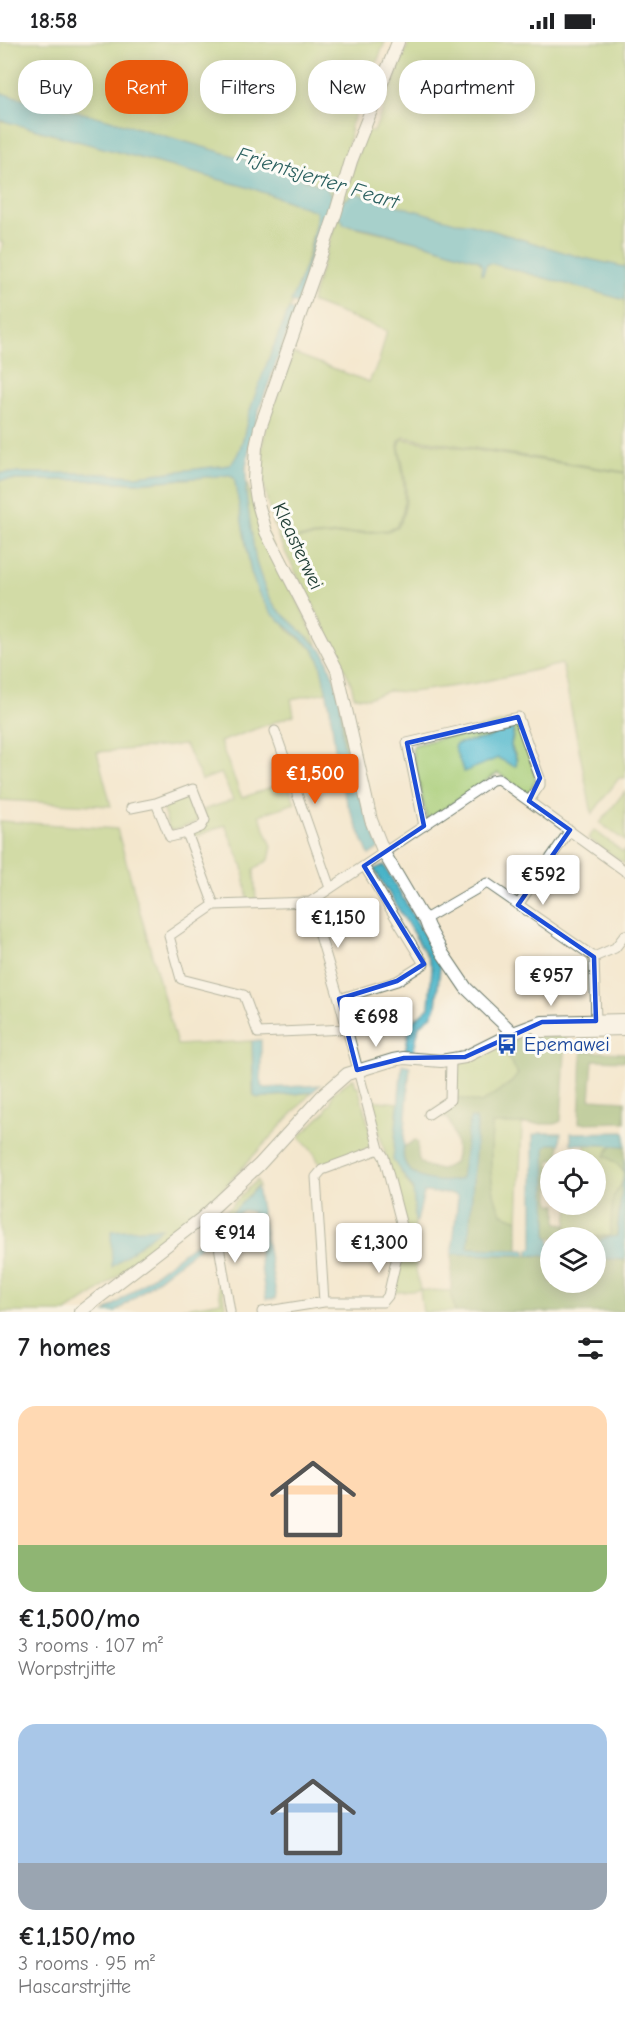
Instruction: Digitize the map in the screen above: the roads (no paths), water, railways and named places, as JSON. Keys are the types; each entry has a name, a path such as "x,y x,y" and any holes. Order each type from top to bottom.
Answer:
{"street":[{"name":"Kleasterwei","path":"398,42 351,161 335,215 260,428 254,480 266,532 337,670 371,820 384,853 466,988 513,1033"},
{"path":"517,706 518,717 540,778 540,785 529,801"},
{"path":"424,826 407,743 518,717"},
{"path":"275,731 330,888"},
{"path":"346,1029 258,1033 244,995 181,979 169,936 214,905 310,902 492,780 503,781 625,871"},
{"path":"131,808 156,803 193,789 205,820 201,827 170,837 156,803"},
{"path":"518,905 570,830"},
{"path":"187,833 214,905"},
{"path":"339,999 397,981 424,964 364,866"},
{"path":"425,919 487,883 594,957"},
{"path":"262,1312 324,1302 378,1303 387,1299 403,1230 310,902"},
{"path":"594,957 615,948 625,935"},
{"path":"594,957 596,1021"},
{"path":"80,1312 202,1218 259,1165 322,1096 341,1079 357,1070 404,1058 451,1060 465,1057 513,1033 542,1022 625,1020"},
{"path":"535,1026 541,1031 625,1029"},
{"path":"429,1114 450,1100 451,1060"},
{"path":"324,1302 316,1177 322,1170 379,1149"},
{"path":"202,1218 216,1234 218,1240 230,1312"}],"water":[{"path":"0,93 18,97 18,114 87,114 103,118 262,164 325,187 335,200 342,202 355,193 455,222 468,223 579,257 625,267 625,300 490,263 486,265 481,274 482,265 478,260 427,244 343,224 343,221 334,214 324,214 297,304 291,302 309,257 316,211 254,189 0,120"},
{"path":"289,309 295,311 258,413 246,467 246,493 252,536 256,562 265,589 275,607 324,652 335,681 340,703 343,743 350,772 379,848 369,855 344,795 337,765 330,708 319,658 313,649 270,612 258,592 251,573 234,477 230,475 136,483 85,480 0,480 0,473 85,473 136,476 230,465 240,447 249,413"},
{"path":"508,726 513,729 511,745 516,766 498,758 464,772 454,747 456,744 488,738"},
{"path":"384,865 439,960 436,1007 431,1016 419,1026 413,1054 405,1053 410,1024 429,1007 432,968 374,869"},
{"path":"261,1040 261,1086 265,1088 320,1085 312,1092 258,1098 254,1096 252,1041"},
{"path":"402,1064 410,1066 403,1154 405,1163 410,1170 425,1179 453,1181 461,1179 470,1118 476,1119 468,1248 526,1250 526,1255 452,1254 458,1197 454,1194 424,1192 417,1222 415,1221 413,1188 393,1160"},
{"path":"625,1132 625,1146 571,1144 571,1133"},
{"path":"561,1133 560,1144 549,1144 545,1149 540,1149 540,1215 547,1215 547,1227 540,1227 540,1256 529,1255 529,1249 533,1248 533,1135"},
{"path":"625,1159 625,1260 606,1259 606,1238 617,1236"},
{"path":"257,1187 275,1299 266,1299 252,1212 243,1210 225,1225 222,1223"},
{"path":"161,1228 112,1267 111,1231"},
{"path":"204,1237 207,1238 206,1242 116,1312 105,1312"}],"place":[{"name":"Epemawei","path":"507,1044"}],"water label":[{"name":"Frjentsjerter Feart","path":"318,178"}]}
